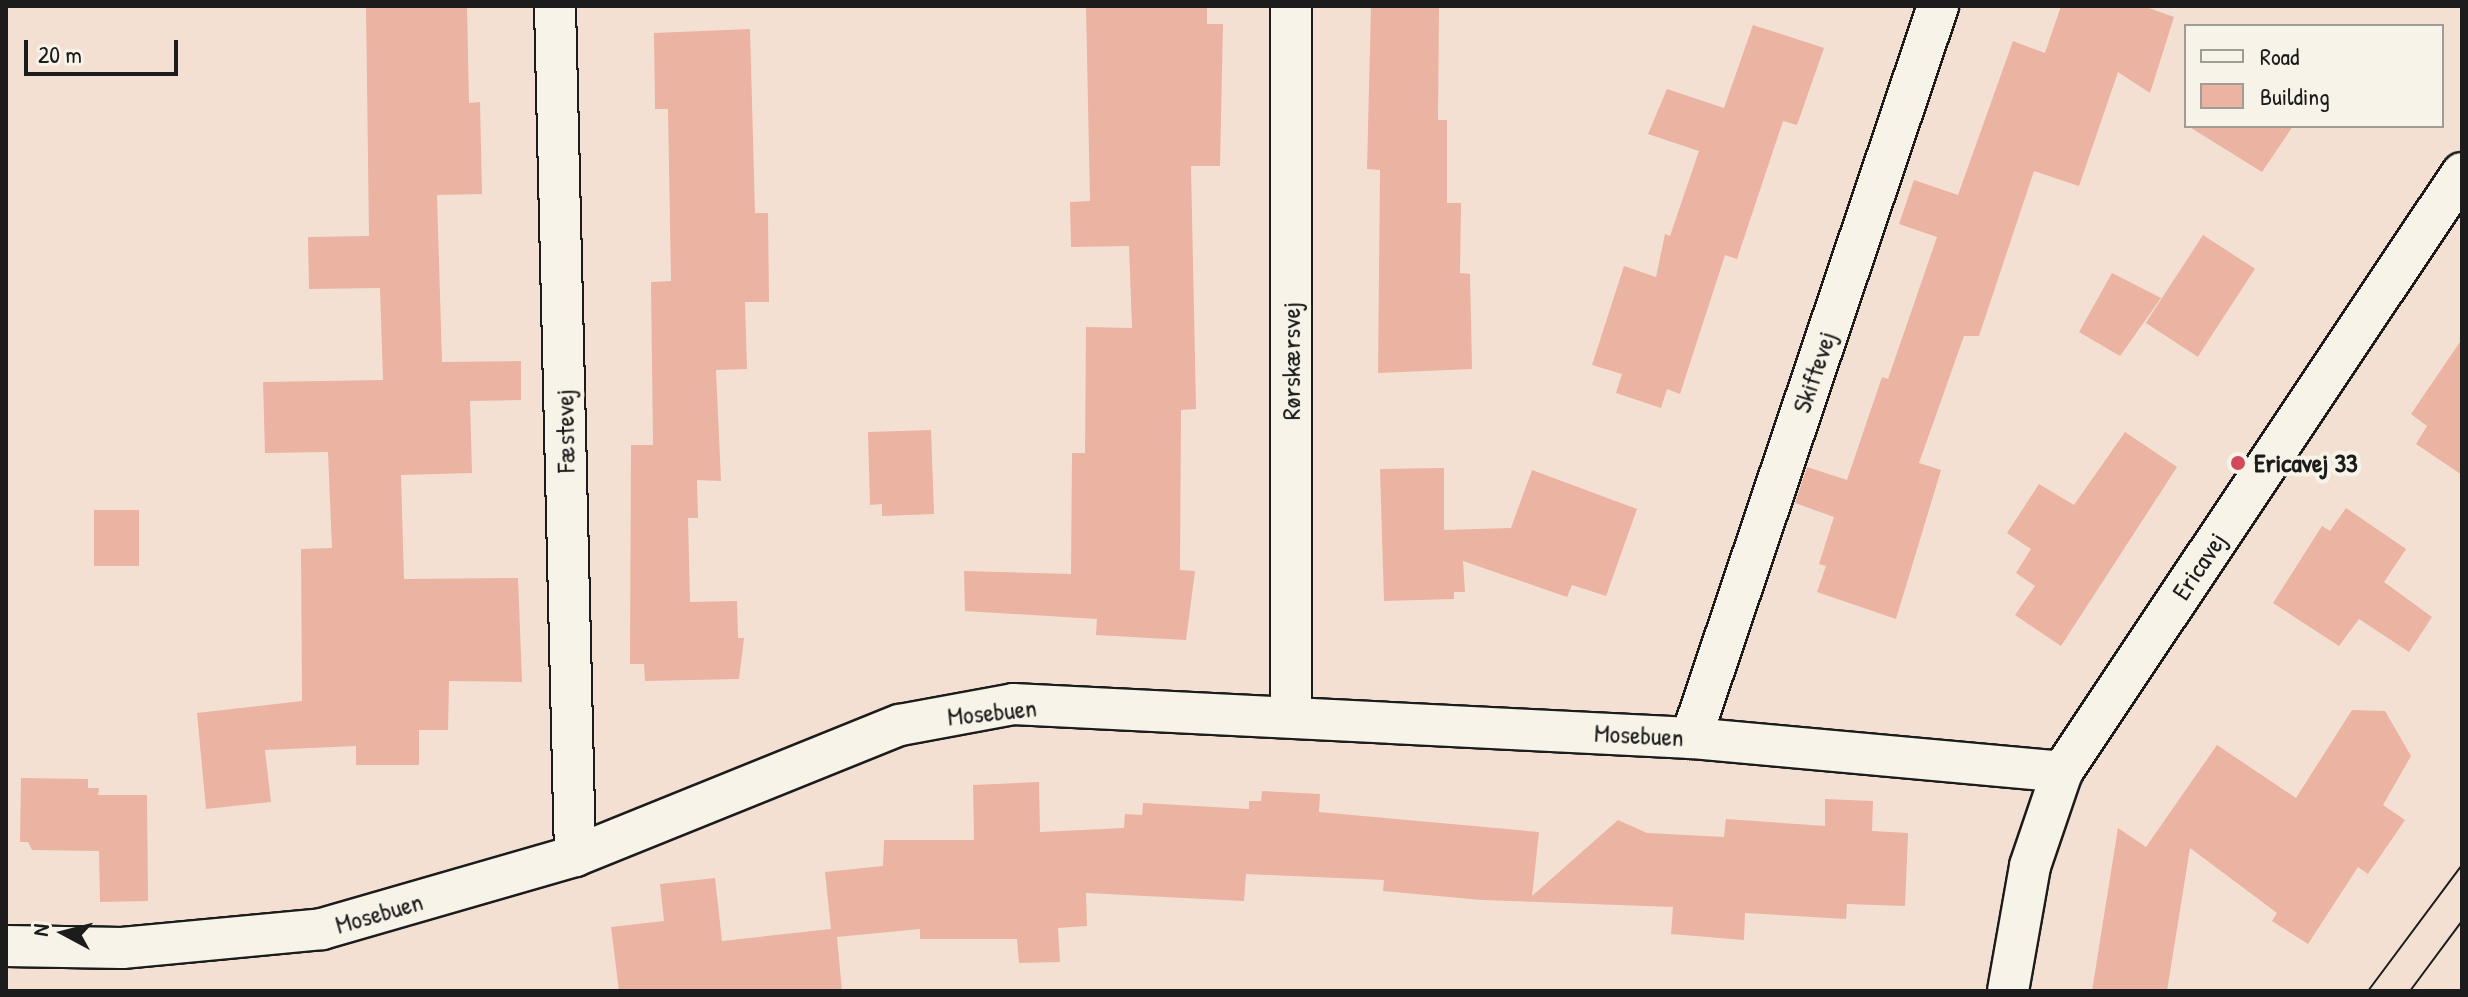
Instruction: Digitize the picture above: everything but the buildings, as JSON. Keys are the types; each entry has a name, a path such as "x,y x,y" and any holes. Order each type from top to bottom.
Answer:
{"street":[{"name":"Fæstevej","path":"555,6 575,856"},
{"name":"Rørskærsvej","path":"1291,6 1291,716"},
{"name":"Skiftevej","path":"1691,738 1938,6"},
{"name":"Ericavej","path":"2008,991 2030,866 2062,772 2462,173"},
{"name":"Mosebuen","path":"6,946 122,948 322,929 575,856 900,725 1013,704 1691,738 2062,772"}],"tram line":[{"path":"2368,991 2462,865"},
{"path":"2410,991 2462,921"}],"place":[{"name":"Ericavej 33","path":"2238,463"}]}
